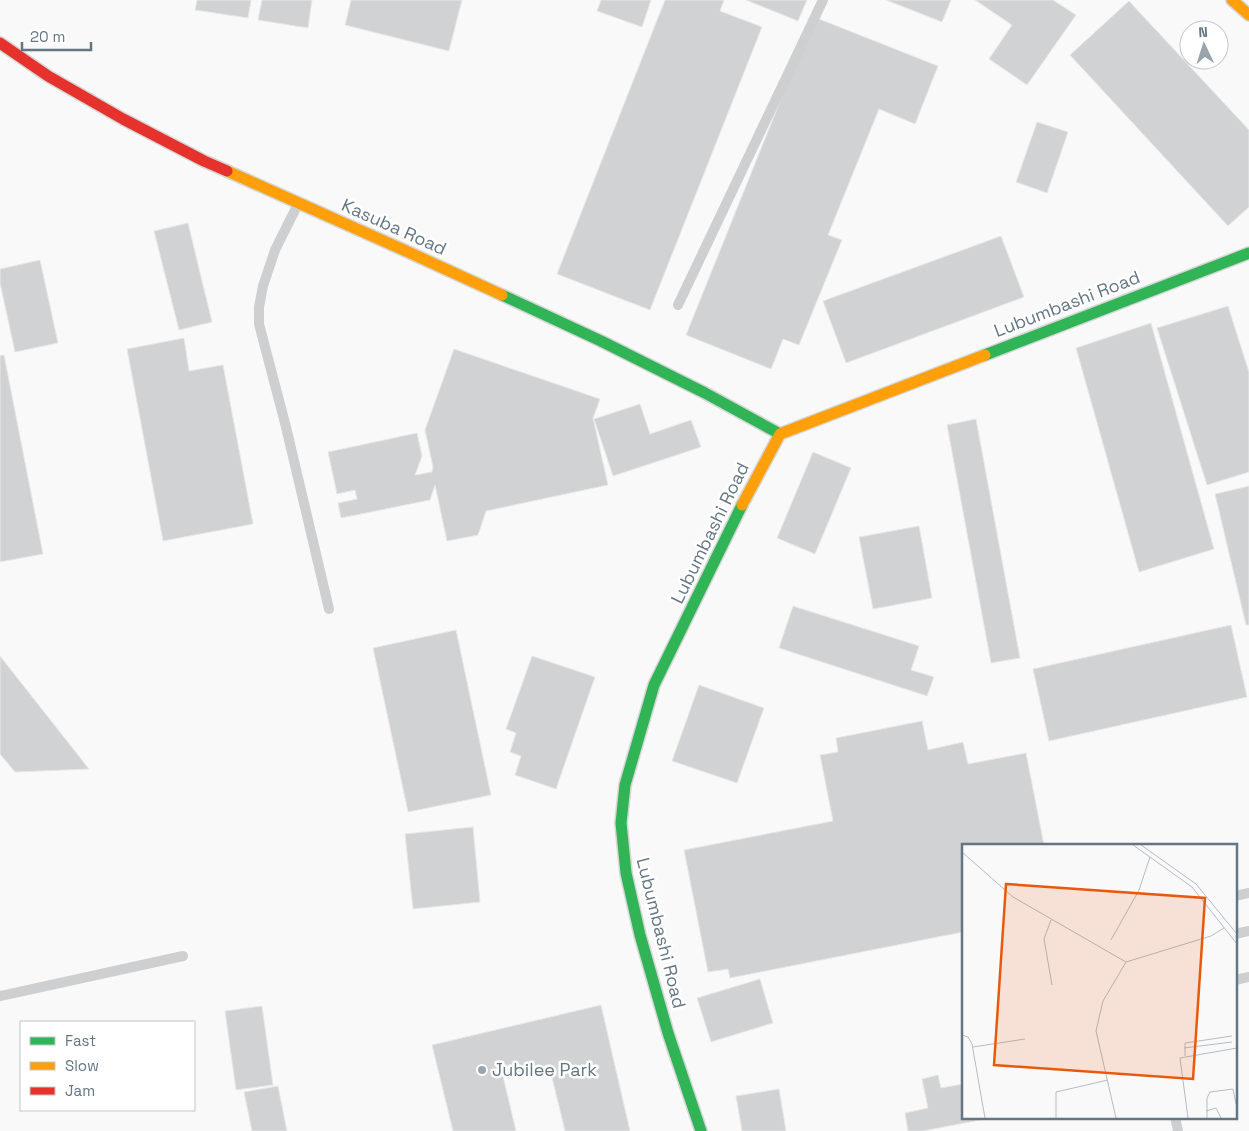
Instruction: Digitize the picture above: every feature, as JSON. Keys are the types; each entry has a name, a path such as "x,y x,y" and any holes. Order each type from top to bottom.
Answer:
{"street":[{"path":"1232,0 1249,15"},
{"name":"Kasuba Road","path":"0,43 48,76 123,119 204,161 601,341 705,393 780,434"},
{"name":"Lubumbashi Road","path":"702,1131 668,1033 640,935 626,873 622,823 626,785 654,686 747,494 780,434 1249,254"}],"lane":[{"path":"678,305 823,0"},
{"path":"298,203 275,250 263,286 259,307 259,324 289,437 329,609"},
{"path":"1236,896 1249,893"},
{"path":"1236,934 1249,931"},
{"path":"0,996 183,956"},
{"path":"1236,980 1249,977"},
{"path":"1174,1118 1178,1131"}],"building":[{"path":"197,0 251,0 248,18 195,10"},
{"path":"262,0 312,0 308,28 258,20"},
{"path":"351,0 462,0 449,51 345,25"},
{"path":"601,0 651,0 642,27 597,11"},
{"path":"665,0 724,0 720,11 762,27 650,310 557,274"},
{"path":"746,0 807,0 798,21"},
{"path":"886,0 951,0 942,22"},
{"path":"975,0 1053,0 1076,15 1027,85 989,59 1012,25"},
{"path":"1129,1 1179,55 1179,70 1193,70 1249,130 1249,207 1228,226 1070,55"},
{"path":"814,17 938,66 915,124 879,109 828,235 842,240 799,345 783,339 771,369 686,335"},
{"path":"1037,122 1068,132 1047,193 1016,182"},
{"path":"188,223 212,322 179,330 154,231"},
{"path":"1001,236 1024,297 846,363 823,301"},
{"path":"40,260 58,343 15,352 0,283 0,269"},
{"path":"1228,306 1249,372 1249,472 1207,485 1157,328"},
{"path":"1151,323 1214,549 1139,572 1076,348"},
{"path":"184,338 189,371 223,365 253,524 163,541 127,349"},
{"path":"454,349 600,399 593,418 608,485 486,511 478,535 447,541 435,485 430,500 341,518 338,503 357,499 355,490 337,494 328,452 417,433 422,456 415,475 432,472 433,467 425,430"},
{"path":"4,355 43,554 0,562 0,356"},
{"path":"640,404 650,434 691,420 701,447 613,476 594,419"},
{"path":"976,419 1020,658 991,663 947,425"},
{"path":"813,452 851,468 815,554 777,538"},
{"path":"1249,486 1249,625 1246,625 1215,494"},
{"path":"919,526 932,598 873,609 859,537"},
{"path":"793,606 919,646 911,670 934,677 927,696 779,648"},
{"path":"1231,625 1247,697 1049,741 1033,669"},
{"path":"456,630 491,795 408,812 373,648"},
{"path":"0,656 89,769 15,772 0,754"},
{"path":"532,656 595,677 556,789 515,775 521,756 510,752 516,733 506,729"},
{"path":"699,685 764,708 737,783 672,761"},
{"path":"922,721 928,750 963,742 968,764 1026,753 1044,844 962,844 962,932 730,978 728,969 708,972 684,850 833,821 820,755 838,752 836,738"},
{"path":"473,827 480,902 413,909 405,834"},
{"path":"760,979 773,1023 711,1042 697,998"},
{"name":"Jubilee Park","path":"601,1005 630,1131 565,1131 549,1065 503,1076 516,1131 453,1131 432,1045"},
{"path":"262,1006 273,1085 236,1090 225,1011"},
{"path":"938,1075 941,1088 962,1084 962,1118 991,1118 923,1131 908,1131 905,1113 928,1108 922,1079"},
{"path":"278,1086 287,1131 252,1131 244,1092"},
{"path":"779,1089 786,1131 742,1131 736,1096"}],"traffic: fast":[{"path":"985,355 1249,253"},
{"path":"502,295 601,341 705,393 780,434"},
{"path":"701,1131 668,1033 640,935 626,873 621,823 625,785 654,685 742,505"}],"traffic: slow":[{"path":"1232,0 1249,15"},
{"path":"227,171 502,295"},
{"path":"742,505 780,434 985,355"}],"traffic: jam":[{"path":"0,43 48,76 123,119 227,171"}],"place":[{"name":"Jubilee Park","path":"482,1070"}]}
